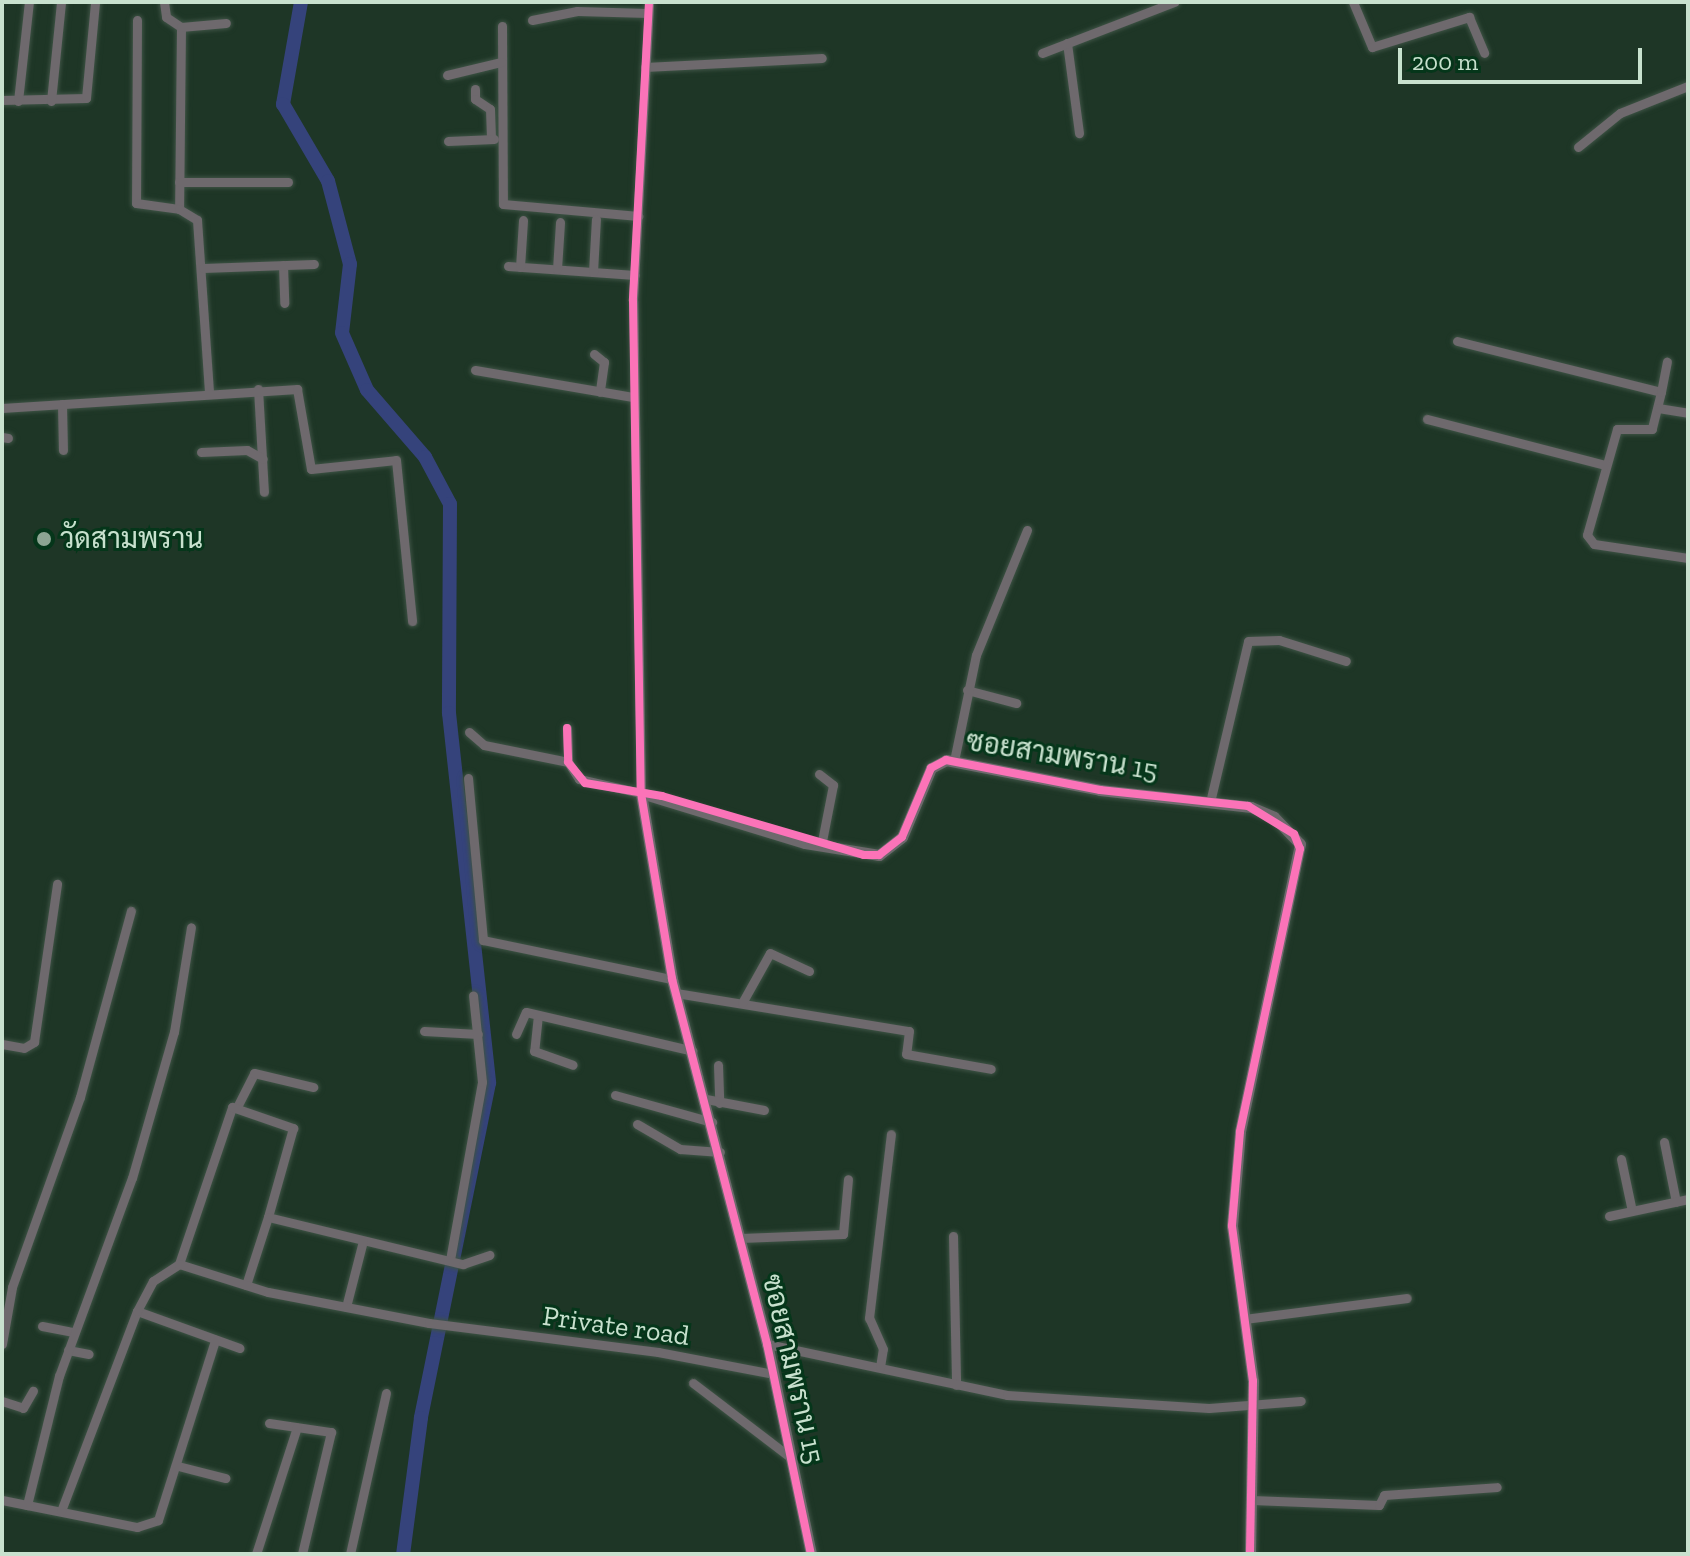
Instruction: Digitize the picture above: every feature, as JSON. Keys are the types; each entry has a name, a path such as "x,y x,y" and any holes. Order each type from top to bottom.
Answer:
{"street":[{"path":"18,101 29,2"},
{"path":"51,101 61,2"},
{"path":"2,100 51,101 88,94 95,2"},
{"path":"164,2 166,17 181,27 226,23"},
{"path":"1042,53 1174,2"},
{"path":"1353,2 1372,47 1469,17 1484,53"},
{"path":"532,20 577,11 649,7 635,275 633,397 641,793 585,783 568,762 567,728"},
{"path":"137,20 136,203 179,209 197,220 203,268 209,393"},
{"path":"496,139 502,26"},
{"path":"179,209 181,27"},
{"path":"1067,43 1079,133"},
{"path":"645,67 822,58"},
{"path":"447,75 501,62"},
{"path":"1578,147 1620,113 1688,86"},
{"path":"475,89 475,99 490,109 504,205 638,216"},
{"path":"448,141 496,139"},
{"path":"179,182 288,182"},
{"path":"593,272 596,219"},
{"path":"520,267 523,220"},
{"path":"557,269 560,222"},
{"path":"203,268 314,264"},
{"path":"283,265 284,303"},
{"path":"508,266 635,275"},
{"path":"1457,341 1661,392"},
{"path":"594,354 604,362 600,392"},
{"path":"1667,362 1651,430 1617,429 1605,465 1589,541 1688,558"},
{"path":"475,370 633,397"},
{"path":"258,389 264,492"},
{"path":"2,408 258,389 300,392 311,469 396,460 412,621"},
{"path":"62,404 63,450"},
{"path":"1658,408 1688,413"},
{"path":"1427,419 1605,465"},
{"path":"201,452 247,450 263,459"},
{"path":"954,761 967,690 1027,530"},
{"path":"1211,798 1248,641 1332,651 1346,661"},
{"path":"967,690 1016,703"},
{"path":"469,732 484,745 568,762"},
{"name":"ซอยสามพราน 15","path":"811,1554 767,1344 720,1152 672,979 641,793 821,846 879,855 911,823 931,768 954,761 1100,790 1211,798 1263,810 1300,844 1240,1132 1232,1226 1254,1406 1250,1554"},
{"path":"819,774 833,785 821,846"},
{"path":"468,778 484,941 672,979"},
{"path":"2,1044 24,1048 34,1042 57,884"},
{"path":"2,1344 12,1287 80,1097 131,911"},
{"path":"27,1505 73,1332 147,1126 174,1032 191,927"},
{"path":"742,1003 770,953 809,971"},
{"path":"676,993 909,1031 910,1056 991,1069"},
{"path":"451,1260 482,1082 473,995"},
{"path":"516,1034 522,1014 538,1015 693,1051"},
{"path":"538,1015 534,1051 573,1065"},
{"path":"424,1031 478,1034"},
{"path":"718,1065 719,1103"},
{"path":"61,1511 137,1311 153,1281 179,1264 227,1115 237,1107 254,1073 313,1087"},
{"path":"615,1095 712,1122"},
{"path":"706,1099 764,1110"},
{"path":"237,1107 293,1128 246,1285"},
{"path":"637,1124 680,1149 720,1152"},
{"path":"880,1367 883,1349 869,1318 891,1134"},
{"path":"1664,1142 1676,1202"},
{"path":"1621,1159 1632,1211"},
{"path":"741,1238 843,1234 848,1179"},
{"path":"1609,1216 1688,1199"},
{"path":"268,1217 463,1264 489,1255"},
{"path":"953,1236 956,1385"},
{"path":"346,1307 363,1241"},
{"name":"Private road","path":"179,1264 246,1285 429,1323 658,1352 773,1374"},
{"path":"1245,1319 1407,1298"},
{"path":"137,1311 239,1348"},
{"path":"42,1326 73,1332"},
{"path":"2,1500 148,1526 158,1520 178,1466 215,1340"},
{"path":"767,1344 1007,1395 1254,1406 1301,1401"},
{"path":"68,1350 89,1354"},
{"path":"693,1383 791,1458"},
{"path":"2,1401 23,1408 33,1391"},
{"path":"350,1554 386,1393"},
{"path":"269,1423 325,1429 332,1438 302,1554"},
{"path":"256,1554 297,1427"},
{"path":"178,1466 225,1478"},
{"path":"1252,1500 1379,1505 1384,1495 1497,1487"}],"waterway":[{"path":"301,2 283,104 328,181 350,264 342,333 367,390 425,457 450,504 449,713 489,1083 421,1418 403,1554"}],"cycle path":[{"path":"649,2 633,301 641,793 672,979 767,1344 811,1554"},
{"path":"567,728 568,762 585,783 662,796 864,855 879,855 902,837 931,768 946,760 1100,790 1248,806 1294,834 1300,849 1240,1132 1232,1226 1253,1381 1250,1554"}],"place":[{"name":"วัดสามพราน","path":"44,539"}]}
